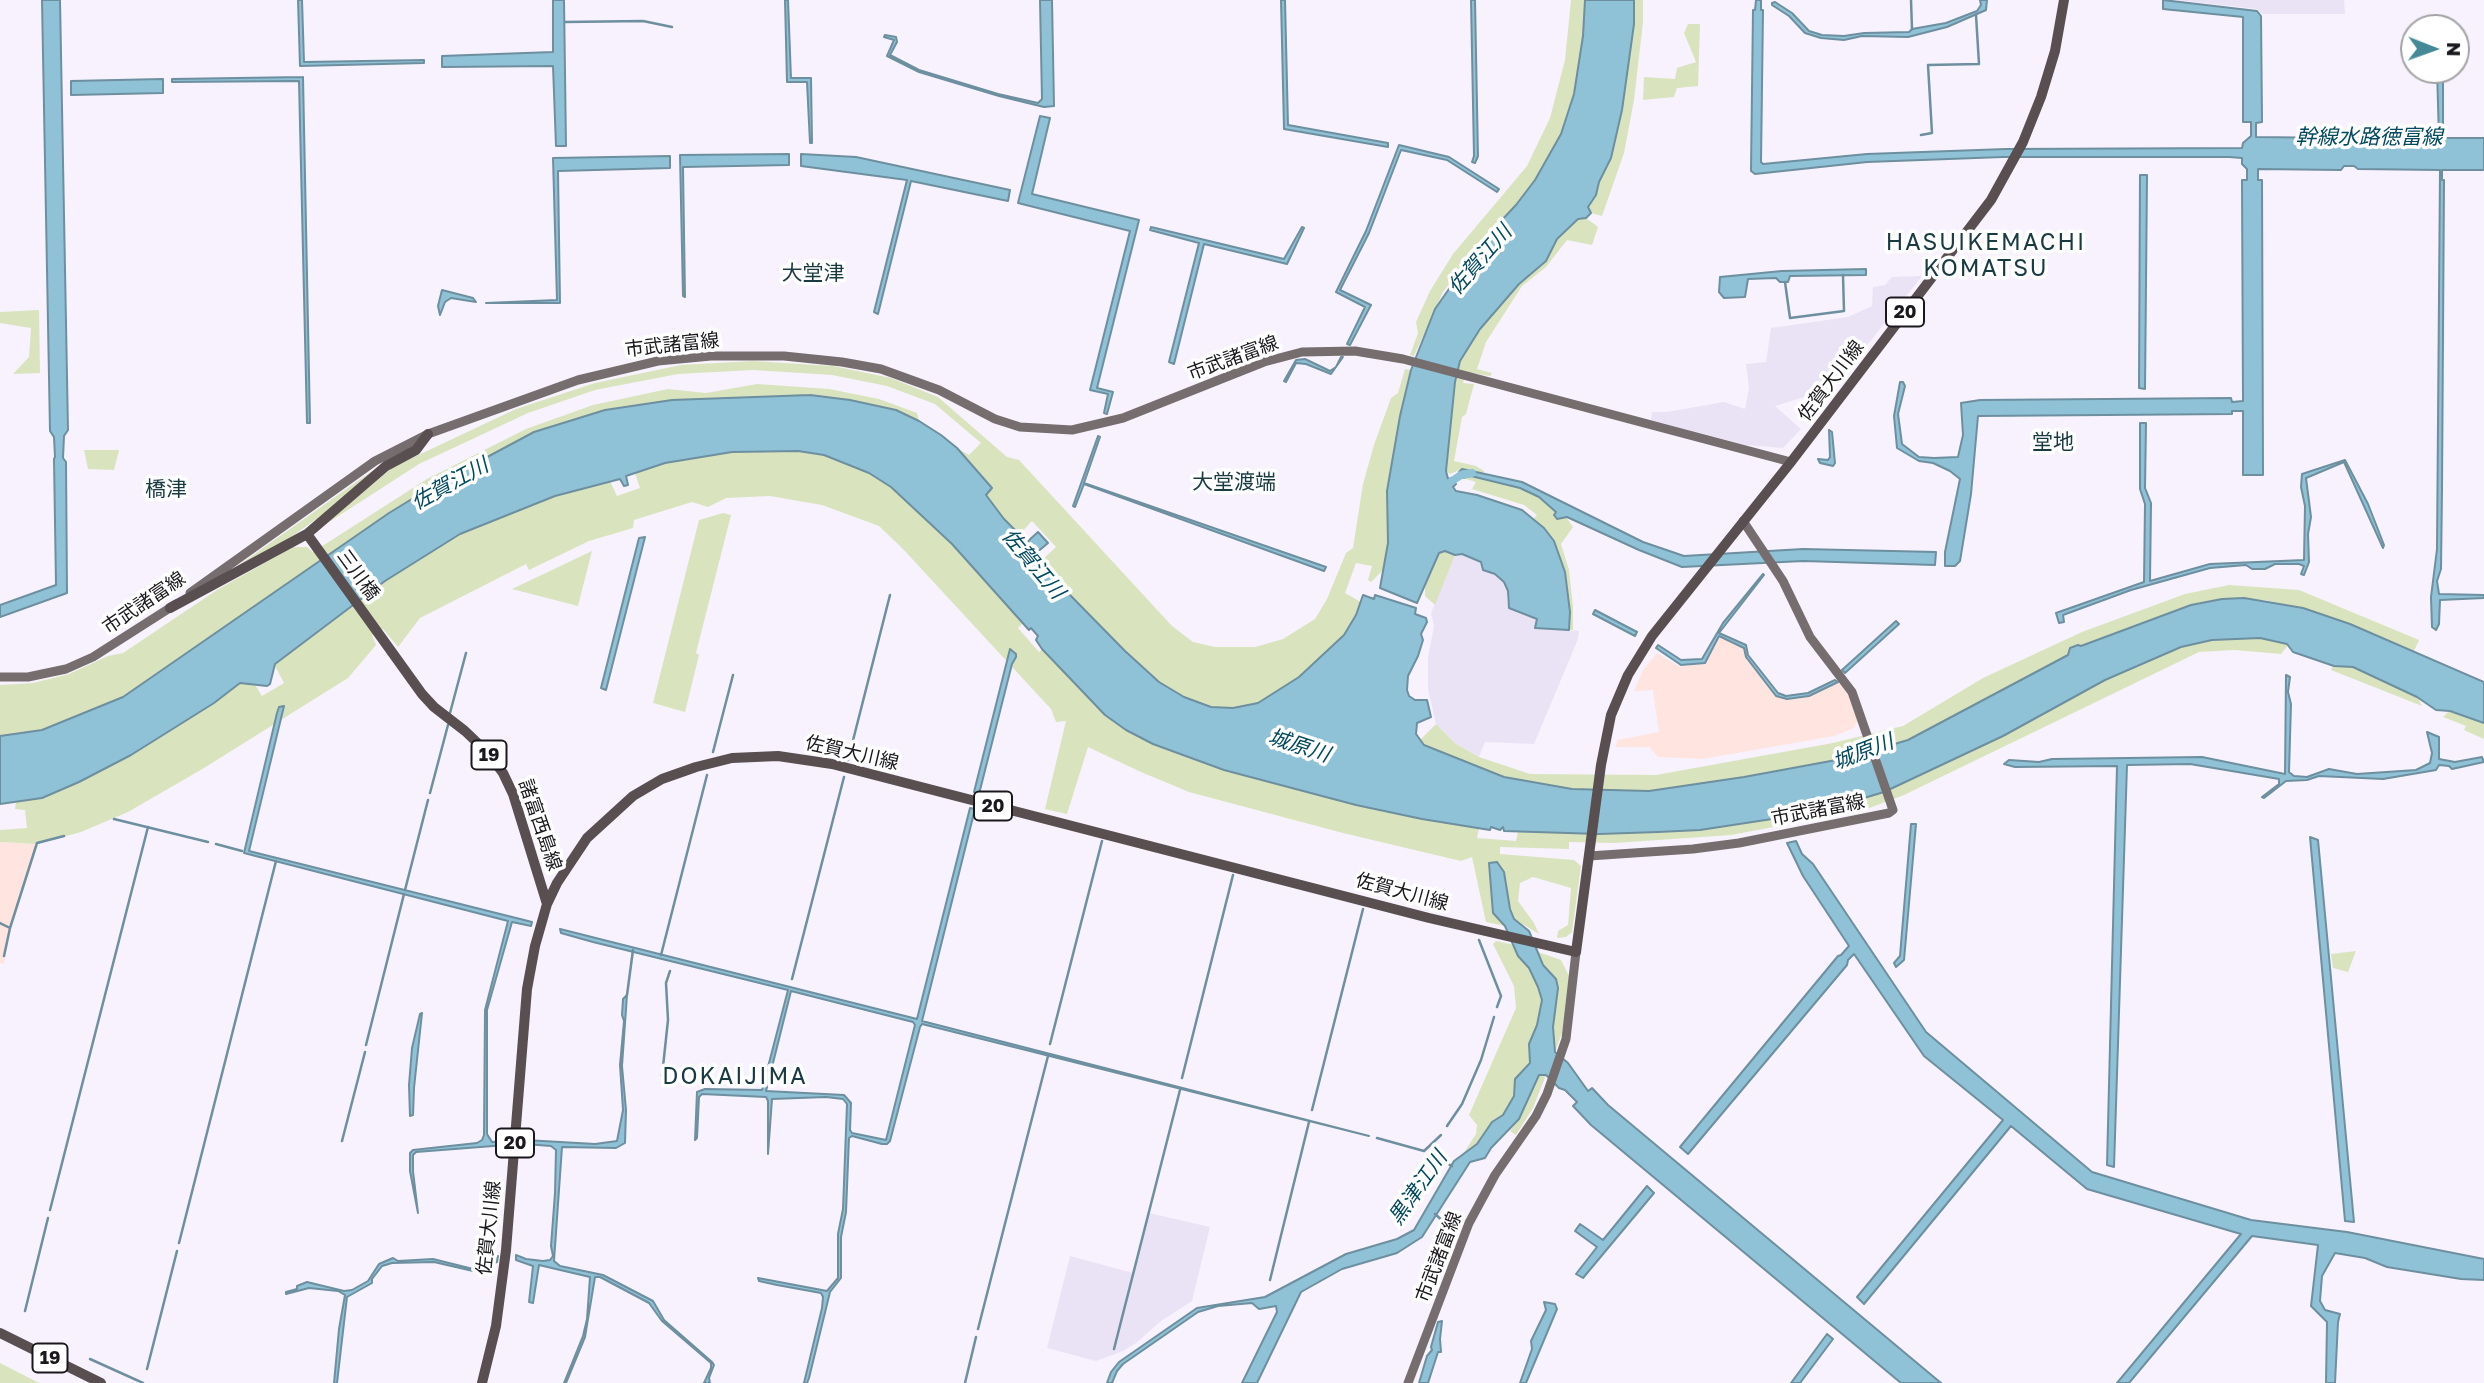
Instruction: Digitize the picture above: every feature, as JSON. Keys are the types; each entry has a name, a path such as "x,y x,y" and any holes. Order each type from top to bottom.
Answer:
{"main road":[{"name":"佐賀大川線","path":"1589,856 1601,765 1611,715 1628,675 1652,636 1791,462 1991,200 2023,142 2042,97 2055,51 2064,0"},
{"name":"市武諸富線","path":"0,677 28,677 66,668 93,657 170,608 375,461 428,434 589,377 658,361 711,356 784,356 842,362 881,369 939,390 995,419 1020,427 1072,430 1123,418 1264,362 1302,352 1347,350 1403,359 1791,462"},
{"path":"170,608 307,534 386,466 415,450 428,434"},
{"name":"市武諸富線","path":"1589,856 1739,843 1889,813 1893,807 1852,692 1811,637 1783,581 1743,521"},
{"name":"三川橋","path":"307,534 382,636"},
{"name":"諸富西島線","path":"382,636 428,701 488,753 503,773 513,794 547,904"},
{"name":"佐賀大川線","path":"482,1383 496,1326 506,1250 527,989 547,904 587,838 633,796 662,779 732,758 778,757 832,764 1577,952"},
{"name":"20","path":"1577,952 1589,856"},
{"name":"市武諸富線","path":"1408,1383 1469,1223 1494,1175 1536,1116 1550,1085 1570,1016 1577,952"},
{"name":"19","path":"0,1333 101,1383"}],"shaded area":[{"path":"2176,0 2344,0 2345,14 2263,14 2257,9"},
{"path":"1922,276 1815,411 1811,395 1775,406 1801,429 1783,448 1746,445 1651,420 1652,412 1724,402 1745,409 1749,388 1746,364 1766,362 1771,328 1848,317 1872,306 1873,287 1885,285 1892,277"},
{"path":"1462,554 1481,562 1484,570 1495,574 1504,582 1508,591 1507,602 1538,619 1535,628 1579,631 1534,744 1485,742 1479,757 1456,744 1436,724 1428,689 1428,657 1434,626 1431,613 1455,555"},
{"path":"1718,636 1744,648 1746,657 1776,696 1787,699 1809,696 1838,682 1848,691 1859,717 1854,728 1834,736 1703,759 1658,757 1649,747 1616,747 1617,740 1659,732 1653,690 1634,691 1643,670 1657,653 1680,667 1705,663"},
{"path":"0,842 37,844 10,930 4,964 0,963"},
{"path":"1149,1213 1210,1227 1192,1301 1161,1321 1136,1343 1096,1361 1047,1348 1070,1256 1133,1273"}],"green space":[{"path":"1571,0 1585,0 1583,36 1574,94 1561,134 1536,180 1483,240 1443,292 1414,356 1410,355 1418,333 1416,322 1430,291 1453,254 1527,166 1550,118 1565,60"},
{"path":"1634,0 1643,0 1643,22 1634,100 1624,153 1602,216 1591,213 1588,207 1596,195 1599,182 1611,158 1622,110 1634,24"},
{"path":"1688,24 1700,24 1698,86 1677,88 1674,97 1643,100 1644,77 1675,79 1677,68 1696,62 1684,33"},
{"path":"1586,218 1598,227 1592,245 1567,240 1546,267 1522,286 1486,342 1477,369 1492,373 1490,376 1466,372 1463,383 1474,384 1466,414 1462,417 1454,461 1476,466 1484,471 1483,475 1462,469 1450,474 1446,471 1455,382 1460,361 1480,329 1519,284 1546,261 1557,239 1578,219"},
{"path":"39,310 40,373 13,374 29,357 31,328 0,323 0,312"},
{"path":"753,361 833,366 891,378 938,397 1007,457 1019,460 1172,626 1193,642 1215,647 1255,647 1283,639 1315,619 1327,599 1346,553 1353,548 1363,484 1374,445 1391,398 1398,393 1405,369 1411,370 1387,491 1388,543 1384,569 1371,582 1368,580 1372,566 1356,563 1345,593 1361,602 1363,595 1353,641 1256,710 1206,710 1149,676 1069,594 1041,561 1056,547 1032,521 1020,534 1004,519 986,495 992,488 957,448 969,455 981,443 935,404 887,386 832,375 753,370 678,374 595,390 528,413 419,464 323,526 393,467 516,409 595,383 681,365"},
{"path":"757,384 829,389 879,399 917,413 919,421 896,410 737,398 673,400 604,410 534,432 433,486 389,514 123,697 42,730 0,736 0,685 33,683 69,674 108,656 123,653 217,590 293,547 307,547 313,552 427,479 526,429 593,405 668,389 706,393"},
{"path":"84,450 119,450 114,470 88,469"},
{"path":"798,451 824,455 869,473 915,507 1023,623 1018,628 1039,652 1042,649 1105,715 1126,730 1184,756 1224,770 1356,804 1365,802 1490,830 1479,829 1477,838 1516,841 1518,832 1514,827 1773,819 1783,821 1798,812 1851,802 1884,792 2003,736 2105,680 2182,643 2266,630 2484,718 2484,739 2464,730 2466,726 2443,717 2449,711 2436,710 2418,698 2422,706 2331,670 2333,666 2293,652 2288,645 2281,654 2235,650 2199,652 1904,795 1864,810 1731,835 1615,843 1569,842 1569,849 1500,847 1500,854 1574,860 1581,866 1572,932 1566,937 1557,938 1558,931 1568,925 1571,888 1533,877 1520,883 1518,901 1539,934 1514,919 1510,909 1493,913 1505,926 1486,922 1472,857 1461,861 1189,792 1088,747 1067,814 1045,809 1066,721 1056,722 1051,709 879,526 822,505 770,496 726,498 708,507 692,502 634,520 633,528 589,541 529,570 526,564 420,618 398,647 383,629 372,635 376,645 348,678 128,812 81,832 37,844 0,842 0,830 27,828 25,810 15,809 16,802 0,804 0,798 79,782 131,755 214,703 240,683 254,683 262,696 284,683 274,664 385,581 460,534 555,496 610,481 617,496 640,488 635,473 664,463 732,452"},
{"path":"376,468 329,510 277,547 225,575"},
{"path":"1471,476 1520,488 1539,497 1566,517 1573,527 1561,544 1569,570 1573,630 1569,630 1570,612 1565,572 1554,541 1534,518 1537,515 1524,505 1472,489 1476,482 1463,478"},
{"path":"723,513 731,515 696,653 699,655 685,712 653,703 699,520"},
{"path":"592,551 578,606 512,589"},
{"path":"1445,551 1455,555 1435,605 1425,596 1425,581 1434,560 1439,553"},
{"path":"2229,585 2299,590 2419,640 2414,651 2303,608 2264,600 2222,599 2191,605 2081,646 2046,674 1871,759 1847,758 1649,791 1572,789 1483,776 1315,733 1416,727 1419,741 1436,724 1456,744 1479,757 1530,774 1656,775 1833,743 1903,726 1983,678 2082,632 2185,594"},
{"path":"1496,941 1514,945 1518,956 1529,968 1543,1000 1529,1044 1530,1063 1515,1079 1514,1096 1503,1115 1492,1122 1477,1144 1463,1154 1476,1134 1477,1125 1469,1115 1516,1008 1514,986 1493,944"},
{"path":"2356,951 2348,972 2333,968 2331,954"},
{"path":"1538,952 1561,960 1570,978 1562,1033 1555,1052 1553,1027 1558,988 1556,979 1543,965"},
{"path":"1539,1075 1546,1075 1533,1108 1516,1135 1510,1131 1519,1119"},
{"path":"0,1363 39,1383 0,1383"}],"water":[{"path":"42,0 60,0 68,430 64,436 63,458 66,462 67,593 0,617 0,605 56,585 55,457 54,437 50,431"},
{"path":"298,0 302,0 304,62 424,60 424,63 300,66"},
{"path":"553,0 564,0 566,146 556,146 553,66 442,67 442,56 553,52"},
{"path":"785,0 788,0 791,78 811,78 812,143 807,82 787,82"},
{"path":"1040,0 1052,0 1054,106 1044,107 999,96 919,72 887,56 894,40 884,37 885,35 896,37 897,42 890,55 919,70 1038,103 1042,99"},
{"path":"1281,0 1285,0 1288,125 1388,143 1388,147 1284,129"},
{"path":"1471,0 1475,0 1478,156 1475,163 1472,162"},
{"name":"佐賀江川","path":"1585,0 1634,0 1634,24 1622,110 1611,158 1599,182 1596,195 1588,207 1591,213 1586,218 1578,219 1557,239 1546,261 1519,284 1480,329 1460,361 1455,382 1446,471 1448,479 1452,478 1456,484 1453,487 1456,491 1522,510 1544,528 1554,541 1565,572 1570,612 1569,630 1535,628 1537,619 1509,608 1508,591 1504,582 1495,574 1483,570 1481,562 1462,554 1455,555 1445,551 1439,553 1417,603 1380,588 1388,543 1387,491 1411,370 1435,309 1483,240 1535,180 1561,134 1574,94 1583,36"},
{"path":"1756,0 1761,0 1763,164 1867,154 2006,149 2242,148 2243,143 2251,136 2251,122 2243,122 2243,17 2163,9 2163,0 2257,11 2261,16 2262,122 2256,123 2256,137 2341,138 2344,141 2354,141 2358,137 2439,138 2437,84 2443,84 2441,138 2484,138 2484,170 2442,170 2442,489 2441,569 2437,581 2439,594 2484,595 2484,598 2440,600 2439,624 2436,630 2432,627 2431,597 2437,549 2440,170 2358,169 2354,166 2344,166 2341,170 2258,169 2258,180 2262,180 2263,475 2243,475 2243,411 2232,411 2232,414 1978,416 1971,494 1960,561 1955,566 1945,566 1945,552 1960,479 1950,471 1933,463 1919,461 1897,448 1894,416 1900,382 1905,386 1898,414 1902,444 1919,457 1934,458 1958,457 1963,435 1961,403 1980,400 2231,398 2232,402 2243,401 2242,180 2247,180 2247,169 2242,164 2242,158 2229,157 2003,157 1867,162 1755,174 1751,171"},
{"path":"1980,0 1987,0 1986,10 1947,27 1908,37 1862,36 1844,40 1805,33 1789,16 1772,5 1775,2 1792,13 1809,31 1822,35 1844,36 1909,32 1912,29 1946,23 1977,11 1981,5"},
{"path":"303,77 310,423 307,423 299,81 172,82 172,79"},
{"path":"163,79 163,93 71,95 71,81"},
{"path":"1040,116 1050,118 1032,194 1139,220 1097,388 1113,392 1107,414 1104,413 1108,394 1090,390 1130,231 1018,203"},
{"path":"1399,145 1449,157 1499,189 1497,192 1447,160 1401,150 1369,233 1340,290 1371,305 1350,345 1347,344 1365,307 1336,292 1366,231"},
{"path":"789,154 789,165 683,167 685,297 683,296 680,155"},
{"path":"801,154 856,157 1010,190 1008,201 911,181 878,314 874,312 907,180 801,166"},
{"path":"670,156 670,168 558,171 560,303 486,303 557,300 553,158"},
{"path":"2140,175 2147,175 2145,389 2139,388"},
{"path":"1151,227 1284,259 1302,227 1304,228 1287,264 1204,244 1174,364 1169,362 1199,243 1150,230"},
{"path":"1866,269 1866,275 1790,276 1788,282 1780,282 1776,278 1748,279 1745,297 1724,298 1719,292 1720,277 1782,271"},
{"path":"442,290 473,298 476,302 451,298 445,302 440,315 438,306"},
{"path":"1305,359 1330,371 1336,367 1331,374 1296,363 1286,382 1284,381 1296,360"},
{"path":"810,395 896,410 941,435 957,448 992,488 986,495 1004,519 1027,542 1038,532 1048,543 1035,554 1069,594 1125,651 1159,682 1184,697 1211,707 1233,708 1258,703 1299,677 1344,635 1356,615 1363,595 1374,599 1375,595 1416,608 1415,614 1426,618 1427,622 1421,634 1423,640 1418,656 1408,676 1407,690 1409,696 1415,700 1427,700 1431,717 1417,723 1416,734 1424,745 1504,777 1572,789 1649,791 1847,758 1908,740 2068,655 2070,648 2191,605 2222,599 2244,598 2303,608 2350,624 2484,682 2484,723 2450,711 2436,710 2417,697 2353,667 2334,666 2293,652 2287,644 2260,638 2212,640 2181,647 2105,680 2003,736 1884,792 1851,802 1798,812 1789,820 1772,819 1700,830 1599,834 1504,831 1503,827 1500,830 1491,827 1490,830 1356,805 1224,770 1153,744 1105,715 1042,649 1036,640 1038,636 1031,628 1029,630 952,544 891,487 869,473 824,455 798,451 732,452 665,463 626,476 628,485 624,486 620,479 555,496 460,534 385,581 275,664 270,684 267,686 240,683 214,703 131,755 79,782 42,798 0,804 0,736 42,730 123,697 389,513 433,486 534,432 605,410 672,400"},
{"path":"2140,423 2146,423 2145,488 2151,503 2150,581 2210,564 2304,560 2305,506 2301,487 2302,474 2345,460 2368,504 2383,548 2344,462 2306,478 2311,517 2308,534 2309,562 2304,575 2301,574 2304,566 2299,564 2275,564 2265,569 2252,569 2246,565 2210,568 2131,590 2063,615 2064,622 2059,623 2056,613 2144,582 2145,504 2140,489"},
{"path":"1829,430 1832,432 1833,466 1820,463 1818,459 1828,460 1830,457"},
{"path":"1098,436 1100,437 1084,483 1326,567 1324,571 1084,484 1075,507 1073,506"},
{"path":"1462,469 1522,482 1643,542 1684,556 1803,549 1936,552 1935,565 1803,561 1682,567 1567,517 1557,519 1554,515 1556,512 1539,497 1520,488 1471,476 1463,478 1459,472"},
{"path":"645,537 606,690 601,688 639,538"},
{"path":"1763,574 1719,633 1746,645 1748,655 1778,693 1786,696 1808,693 1835,680 1838,682 1809,696 1787,699 1776,696 1746,657 1744,648 1719,636 1705,663 1681,665 1656,648 1658,645 1681,660 1702,659 1723,623"},
{"path":"1595,610 1637,632 1635,636 1593,614"},
{"path":"1896,621 1899,624 1845,673 1842,670"},
{"path":"1010,649 1016,657 979,794 974,792"},
{"path":"2286,675 2290,677 2288,692 2291,704 2289,772 2294,776 2307,777 2329,769 2357,774 2416,770 2430,763 2432,753 2427,732 2439,737 2439,759 2455,762 2482,757 2484,762 2452,769 2439,765 2436,770 2383,779 2319,776 2307,780 2286,781 2264,798 2262,797 2279,784 2279,779 2190,764 2127,765 2114,1167 2107,1165 2117,766 2015,767 2004,764 2009,760 2039,762 2052,759 2202,757 2285,774"},
{"path":"284,706 249,851 532,922 531,926 512,922 487,1010 487,1134 492,1142 506,1141 506,1145 416,1152 413,1155 413,1171 418,1213 410,1171 410,1153 413,1150 477,1143 484,1135 485,1010 508,921 244,853 277,713 279,707"},
{"path":"970,808 975,809 922,1021 1369,1136 922,1024 890,1141 882,1144 852,1136 849,1138 846,1212 841,1237 841,1278 830,1292 809,1378 807,1383 804,1383 823,1297 821,1293 759,1281 758,1278 827,1291 838,1278 838,1234 843,1209 847,1104 843,1099 826,1097 772,1099 768,1154 766,1097 702,1094 699,1097 695,1140 697,1092 705,1089 762,1090 788,990 593,942 561,933 560,929 917,1019","holes":["791,991 913,1022 915,1025 886,1140 852,1133 851,1103 844,1095 766,1091"]},
{"path":"1911,824 1916,824 1904,960 1896,967 1894,963 1900,956"},
{"path":"2310,837 2318,840 2354,1222 2345,1221"},
{"path":"1796,841 1802,854 1813,864 1926,1032 2092,1172 2251,1220 2347,1232 2484,1259 2484,1280 2387,1267 2365,1258 2335,1253 2322,1276 2320,1301 2325,1310 2340,1314 2335,1383 2326,1383 2327,1322 2311,1306 2318,1245 2252,1236 2129,1383 2117,1383 2241,1234 2087,1189 2011,1126 1864,1304 1857,1297 2003,1120 1924,1056 1854,954 1688,1154 1680,1147 1849,946 1803,876 1787,843"},
{"path":"1497,862 1504,872 1514,919 1529,931 1543,965 1556,979 1558,988 1553,1027 1555,1052 1568,1063 1588,1091 1592,1088 1608,1105 1941,1383 1901,1383 1591,1125 1573,1106 1577,1102 1565,1090 1559,1088 1546,1075 1539,1075 1519,1119 1485,1158 1470,1162 1422,1237 1397,1253 1342,1269 1301,1292 1257,1383 1242,1383 1277,1312 1276,1306 1259,1309 1252,1303 1218,1306 1198,1312 1123,1364 1112,1383 1107,1383 1119,1362 1197,1308 1265,1297 1346,1254 1397,1239 1414,1230 1454,1161 1477,1144 1492,1122 1503,1115 1514,1096 1515,1079 1530,1063 1529,1044 1537,1025 1542,1000 1529,968 1518,956 1505,926 1493,913 1489,863"},
{"path":"627,995 622,1066 626,1110 625,1143 616,1148 562,1147 554,1261 560,1266 603,1275 653,1301 664,1320 712,1362 714,1365 710,1383 704,1383 711,1363 662,1321 649,1303 600,1277 595,1277 585,1337 564,1383 583,1336 590,1277 539,1265 533,1303 529,1302 533,1266 516,1260 516,1255 543,1261 550,1260 553,1256 551,1246 556,1150 551,1146 525,1144 525,1140 595,1144 617,1141 623,1110 620,1065 623,999"},
{"path":"422,1013 413,1115 410,1116 412,1048"},
{"path":"1647,1186 1654,1193 1583,1278 1576,1274 1597,1247 1575,1231 1580,1224 1603,1240"},
{"path":"498,1256 497,1262 473,1271 434,1262 392,1263 382,1266 372,1283 347,1297 337,1383 334,1383 345,1295 338,1291 309,1288 286,1294 307,1282 344,1291 352,1290 368,1281 379,1264 393,1258 398,1261 433,1259 473,1269"},
{"path":"1544,1302 1555,1304 1557,1309 1526,1383 1520,1383 1532,1349 1531,1341 1546,1310"},
{"path":"1442,1321 1441,1352 1438,1352 1428,1383 1419,1383 1427,1356 1432,1350 1438,1322"},
{"path":"1827,1334 1833,1339 1800,1383 1791,1383"}],"waterway":[{"path":"1911,0 1912,29"},
{"path":"1921,135 1932,133 1928,65 1979,64 1976,15"},
{"path":"565,22 643,21 672,27"},
{"path":"1785,282 1790,318 1844,311 1843,275"},
{"path":"1446,485 1461,475 1472,473"},
{"path":"848,760 890,595"},
{"path":"450,713 466,653"},
{"path":"713,752 733,675"},
{"path":"430,793 448,725"},
{"path":"661,955 707,775"},
{"path":"792,979 844,777"},
{"path":"405,890 428,800"},
{"path":"114,819 208,842"},
{"path":"50,1210 148,827"},
{"path":"10,928 37,843 64,836"},
{"path":"1050,1044 1102,841"},
{"path":"216,844 242,851"},
{"path":"179,1243 276,861"},
{"path":"1182,1078 1233,875"},
{"path":"366,1045 404,894"},
{"path":"1312,1110 1363,909"},
{"path":"0,923 10,928 4,956"},
{"path":"1479,940 1501,996 1497,1007"},
{"path":"627,995 633,950"},
{"path":"662,1076 668,1020 666,983 670,971"},
{"path":"1447,1126 1462,1104 1481,1060 1494,1017"},
{"path":"342,1141 365,1052"},
{"path":"978,1329 1048,1056"},
{"path":"1114,1349 1180,1090"},
{"path":"1270,1280 1309,1122"},
{"name":"黒津江川","path":"1377,1138 1424,1151 1441,1135"},
{"name":"黒津江川","path":"1433,1156 1452,1166"},
{"path":"1433,1279 1454,1231 1435,1214"},
{"path":"25,1311 48,1218"},
{"path":"147,1369 177,1251"},
{"path":"965,1383 976,1337"},
{"path":"90,1359 143,1383"}],"district":[{"name":"HASUIKEMACHI KOMATSU","path":"1986,256"},
{"name":"大堂津","path":"813,273"},
{"name":"堂地","path":"2053,442"},
{"name":"大堂渡端","path":"1234,482"},
{"name":"橋津","path":"166,489"},
{"name":"DOKAIJIMA","path":"735,1077"}],"water label":[{"name":"幹線水路徳富線","path":"2369,137"},
{"name":"城原川","path":"1299,746"},
{"name":"城原川","path":"1863,752"}]}
